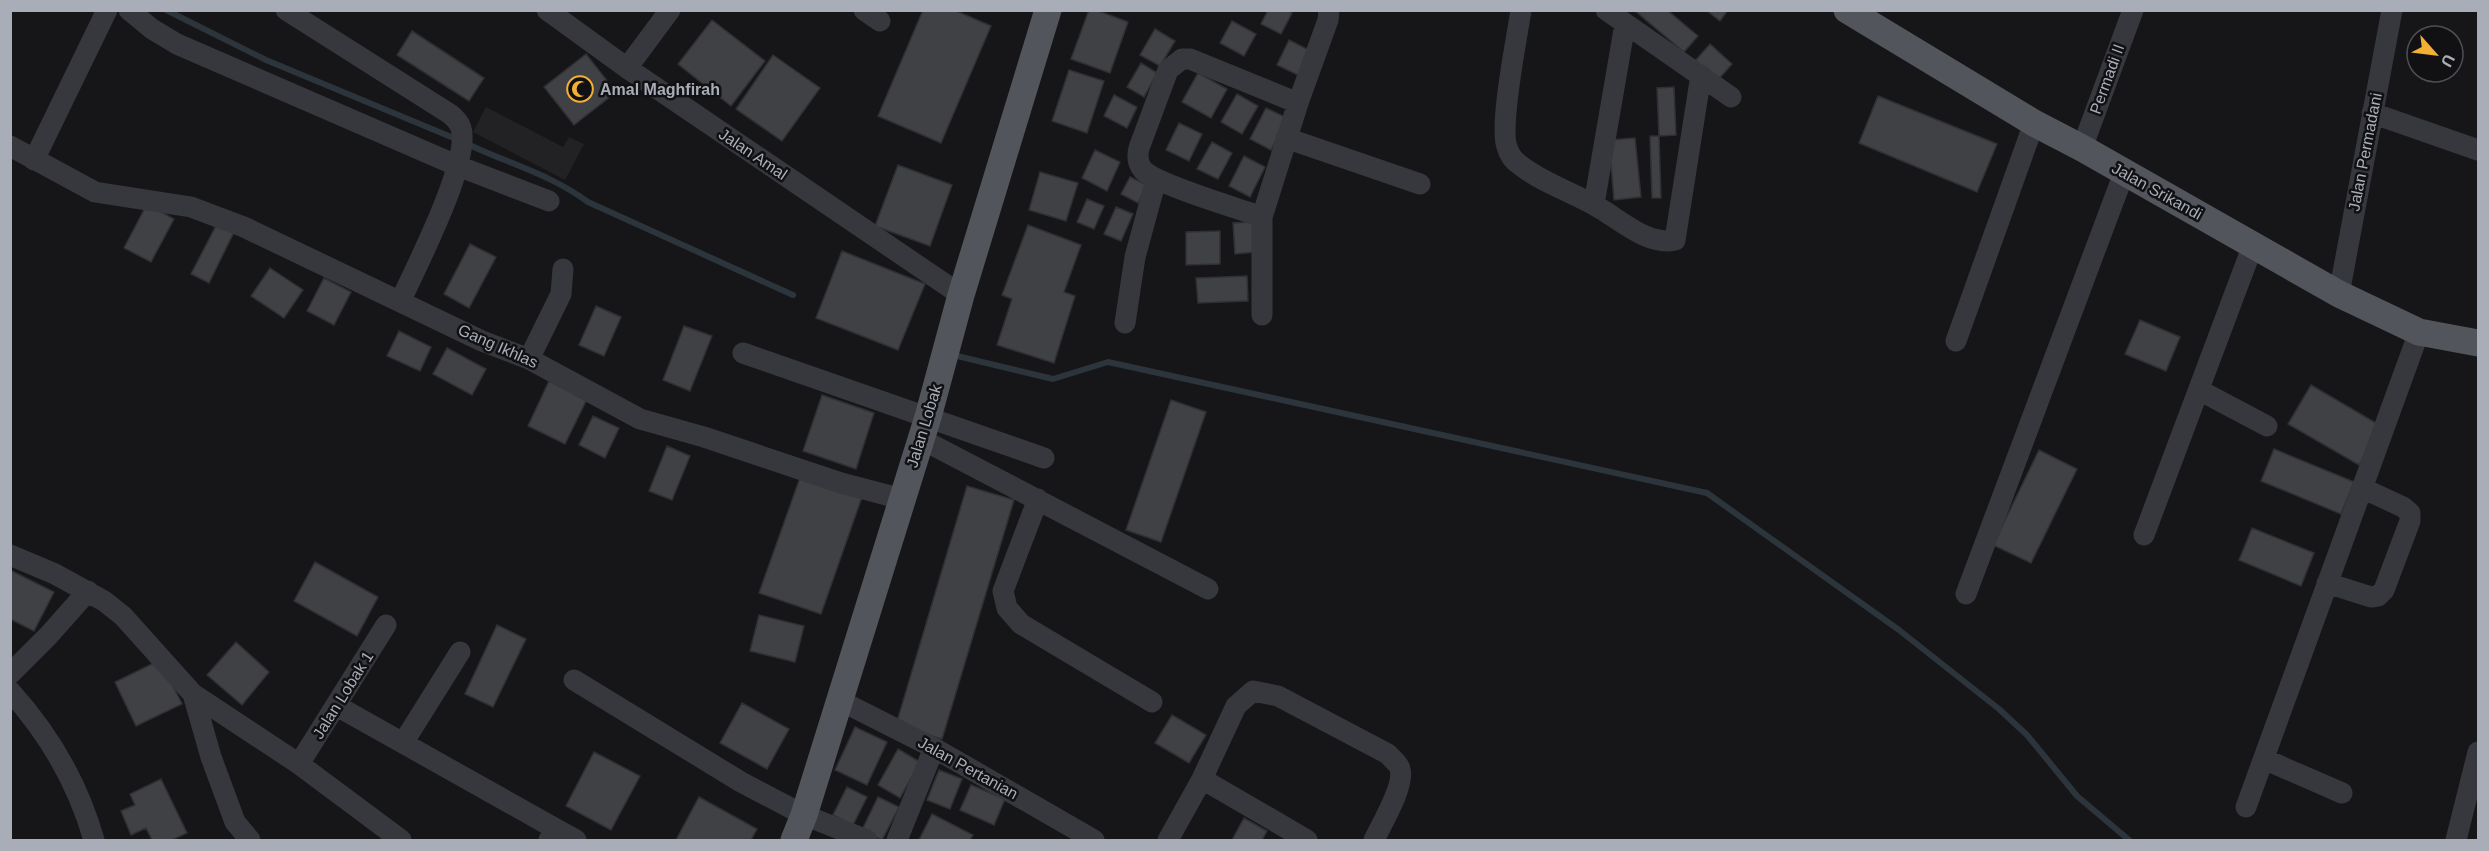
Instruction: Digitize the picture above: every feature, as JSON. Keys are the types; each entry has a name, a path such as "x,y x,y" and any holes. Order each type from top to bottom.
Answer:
{"main road":[{"name":"Jalan Lobak","path":"794,840 804,815 902,500 961,295 1048,10"},
{"name":"Jalan Srikandi","path":"1846,10 2034,123 2339,294 2419,332 2478,343"}],"street":[{"path":"34,160 107,10"},
{"path":"129,10 152,29 177,44 549,201"},
{"path":"286,10 458,121 462,134 453,182 401,300"},
{"name":"Jalan Amal","path":"547,10 627,68 961,295"},
{"path":"627,68 670,10"},
{"path":"1262,315 1262,217 1286,138 1328,20 1329,10"},
{"path":"1521,10 1506,116 1506,145 1511,156 1520,165 1594,204 1653,240 1666,242 1675,240 1701,75"},
{"path":"1606,10 1731,96"},
{"name":"Permadi II","path":"2082,148 2133,10"},
{"name":"Jalan Permadani","path":"2339,294 2392,10"},
{"path":"1594,204 1625,24"},
{"path":"1262,217 1156,180 1141,168 1137,158 1139,148 1168,70 1174,63 1190,59 1298,103"},
{"path":"2372,113 2478,150"},
{"path":"1956,341 2034,123"},
{"path":"1286,138 1420,184"},
{"name":"Gang Ikhlas","path":"10,146 95,192 191,207 244,227 401,300 482,341 529,359 640,419 902,500"},
{"path":"1966,594 2124,173"},
{"path":"1125,323 1135,257 1156,180"},
{"path":"2144,535 2253,245"},
{"path":"529,359 561,294 563,269"},
{"path":"2246,807 2419,332"},
{"path":"743,353 924,428 1044,458"},
{"path":"2199,390 2266,426"},
{"path":"924,428 1038,499 1208,589"},
{"path":"2327,583 2371,597 2378,596 2384,590 2410,521 2410,513 2403,507 2362,488"},
{"path":"1038,499 1003,591 1007,608 1021,624 1152,702"},
{"path":"10,555 88,591 123,616 193,694 299,764 401,840"},
{"path":"10,674 88,591"},
{"name":"Jalan Lobak 1","path":"299,764 386,625"},
{"path":"403,743 460,652"},
{"path":"574,680 741,782 804,815 867,840"},
{"path":"10,691 33,716 65,765 86,812 94,840"},
{"path":"1168,840 1202,779 1236,706 1253,691 1278,696 1388,754 1396,763 1401,770 1401,784 1374,840"},
{"path":"193,694 211,757 235,822 250,840"},
{"name":"Jalan Pertanian","path":"839,700 934,748 1094,840"},
{"path":"337,706 403,743 552,835 576,840"},
{"path":"897,840 934,748"},
{"path":"2456,840 2478,752"},
{"path":"2264,759 2342,793"},
{"path":"1202,779 1307,840"}],"shaded area":[{"path":"486,107 563,147 569,137 584,144 565,180 473,132"}],"building":[{"path":"923,10 954,10 991,26 941,143 878,116"},
{"path":"1089,10 1096,10 1128,22 1110,73 1071,59"},
{"path":"1268,10 1288,10 1292,13 1281,34 1261,24"},
{"path":"1634,10 1667,10 1698,36 1684,52"},
{"path":"1706,10 1728,10 1720,21"},
{"path":"712,20 765,61 731,106 678,64"},
{"path":"1232,21 1256,34 1244,56 1220,43"},
{"path":"1155,29 1175,41 1160,66 1140,55"},
{"path":"412,31 484,78 469,101 397,55"},
{"path":"1289,40 1311,51 1300,76 1277,65"},
{"path":"1710,44 1732,64 1717,81 1695,61"},
{"name":"Amal Maghfirah","path":"586,54 616,92 574,125 544,87"},
{"path":"773,55 820,88 782,141 736,109"},
{"path":"1141,63 1157,73 1144,97 1127,87"},
{"path":"1069,70 1104,81 1087,133 1052,121"},
{"path":"1198,73 1227,89 1211,118 1182,102"},
{"path":"1674,87 1676,135 1659,136 1657,88"},
{"path":"1237,94 1258,106 1242,134 1221,122"},
{"path":"1114,95 1137,107 1127,128 1104,116"},
{"path":"1878,96 1997,144 1977,192 1859,143"},
{"path":"1266,108 1287,118 1271,150 1250,139"},
{"path":"1179,123 1202,134 1189,161 1166,150"},
{"path":"1650,136 1659,136 1661,198 1652,198"},
{"path":"1635,138 1641,197 1614,200 1609,140"},
{"path":"1212,142 1232,153 1218,179 1197,169"},
{"path":"1095,150 1120,162 1107,191 1082,178"},
{"path":"1244,156 1265,167 1250,197 1229,186"},
{"path":"898,165 952,185 930,246 875,226"},
{"path":"1040,172 1078,183 1066,221 1029,210"},
{"path":"1130,177 1147,185 1138,203 1121,194"},
{"path":"1087,199 1104,206 1094,229 1077,222"},
{"path":"147,204 174,219 151,262 124,248"},
{"path":"1116,207 1133,214 1121,241 1104,234"},
{"path":"219,220 236,228 209,283 191,274"},
{"path":"1253,222 1255,252 1235,254 1233,223"},
{"path":"1028,225 1081,245 1064,292 1075,296 1054,363 997,345 1012,299 1002,295"},
{"path":"1220,231 1220,264 1186,265 1186,232"},
{"path":"470,244 496,257 469,308 444,294"},
{"path":"842,251 925,284 898,350 816,318"},
{"path":"270,268 303,290 284,318 251,296"},
{"path":"1247,276 1248,301 1198,303 1196,278"},
{"path":"324,278 351,292 334,325 307,311"},
{"path":"596,306 621,317 604,356 579,345"},
{"path":"2140,320 2180,337 2166,371 2125,354"},
{"path":"684,326 712,336 690,391 663,380"},
{"path":"399,331 431,347 420,371 387,356"},
{"path":"447,348 486,369 472,395 433,374"},
{"path":"549,381 587,399 565,444 528,426"},
{"path":"2311,385 2381,426 2359,465 2288,424"},
{"path":"822,395 874,413 856,469 803,451"},
{"path":"1171,400 1206,412 1161,542 1126,530"},
{"path":"593,416 619,428 605,458 579,445"},
{"path":"667,446 690,456 672,500 649,491"},
{"path":"2274,449 2354,482 2341,514 2261,481"},
{"path":"2039,450 2077,469 2031,563 1993,545"},
{"path":"801,475 862,497 821,614 759,593"},
{"path":"967,486 1014,500 942,739 896,725"},
{"path":"2252,528 2314,553 2301,586 2239,560"},
{"path":"315,562 378,597 357,636 294,601"},
{"path":"10,570 54,592 34,631 10,619"},
{"path":"759,615 804,626 795,662 750,651"},
{"path":"497,625 526,639 493,707 465,694"},
{"path":"236,642 269,672 242,705 207,675"},
{"path":"160,660 182,704 136,726 115,682"},
{"path":"742,703 789,729 767,769 720,743"},
{"path":"1172,715 1206,735 1189,763 1155,743"},
{"path":"855,727 887,742 867,785 835,770"},
{"path":"898,749 920,762 900,798 878,785"},
{"path":"594,752 640,776 611,830 566,806"},
{"path":"939,770 962,779 950,809 927,800"},
{"path":"161,779 187,833 172,840 152,840 146,828 131,835 121,811 135,805 130,794"},
{"path":"971,785 1005,799 994,825 960,810"},
{"path":"847,787 867,797 853,825 833,815"},
{"path":"699,797 757,829 751,840 676,840"},
{"path":"878,797 899,807 882,840 862,830"},
{"path":"932,814 973,835 970,840 919,840"},
{"path":"1244,818 1267,831 1262,840 1232,840"}],"waterway":[{"path":"166,10 266,60 456,139"},
{"path":"465,143 543,176 588,202 793,295"},
{"path":"953,355 1053,379 1108,362 1707,493 1899,630 1999,709 2027,735 2077,796 2129,840"}],"place":[{"name":"Amal Maghfirah","path":"580,89"}]}
